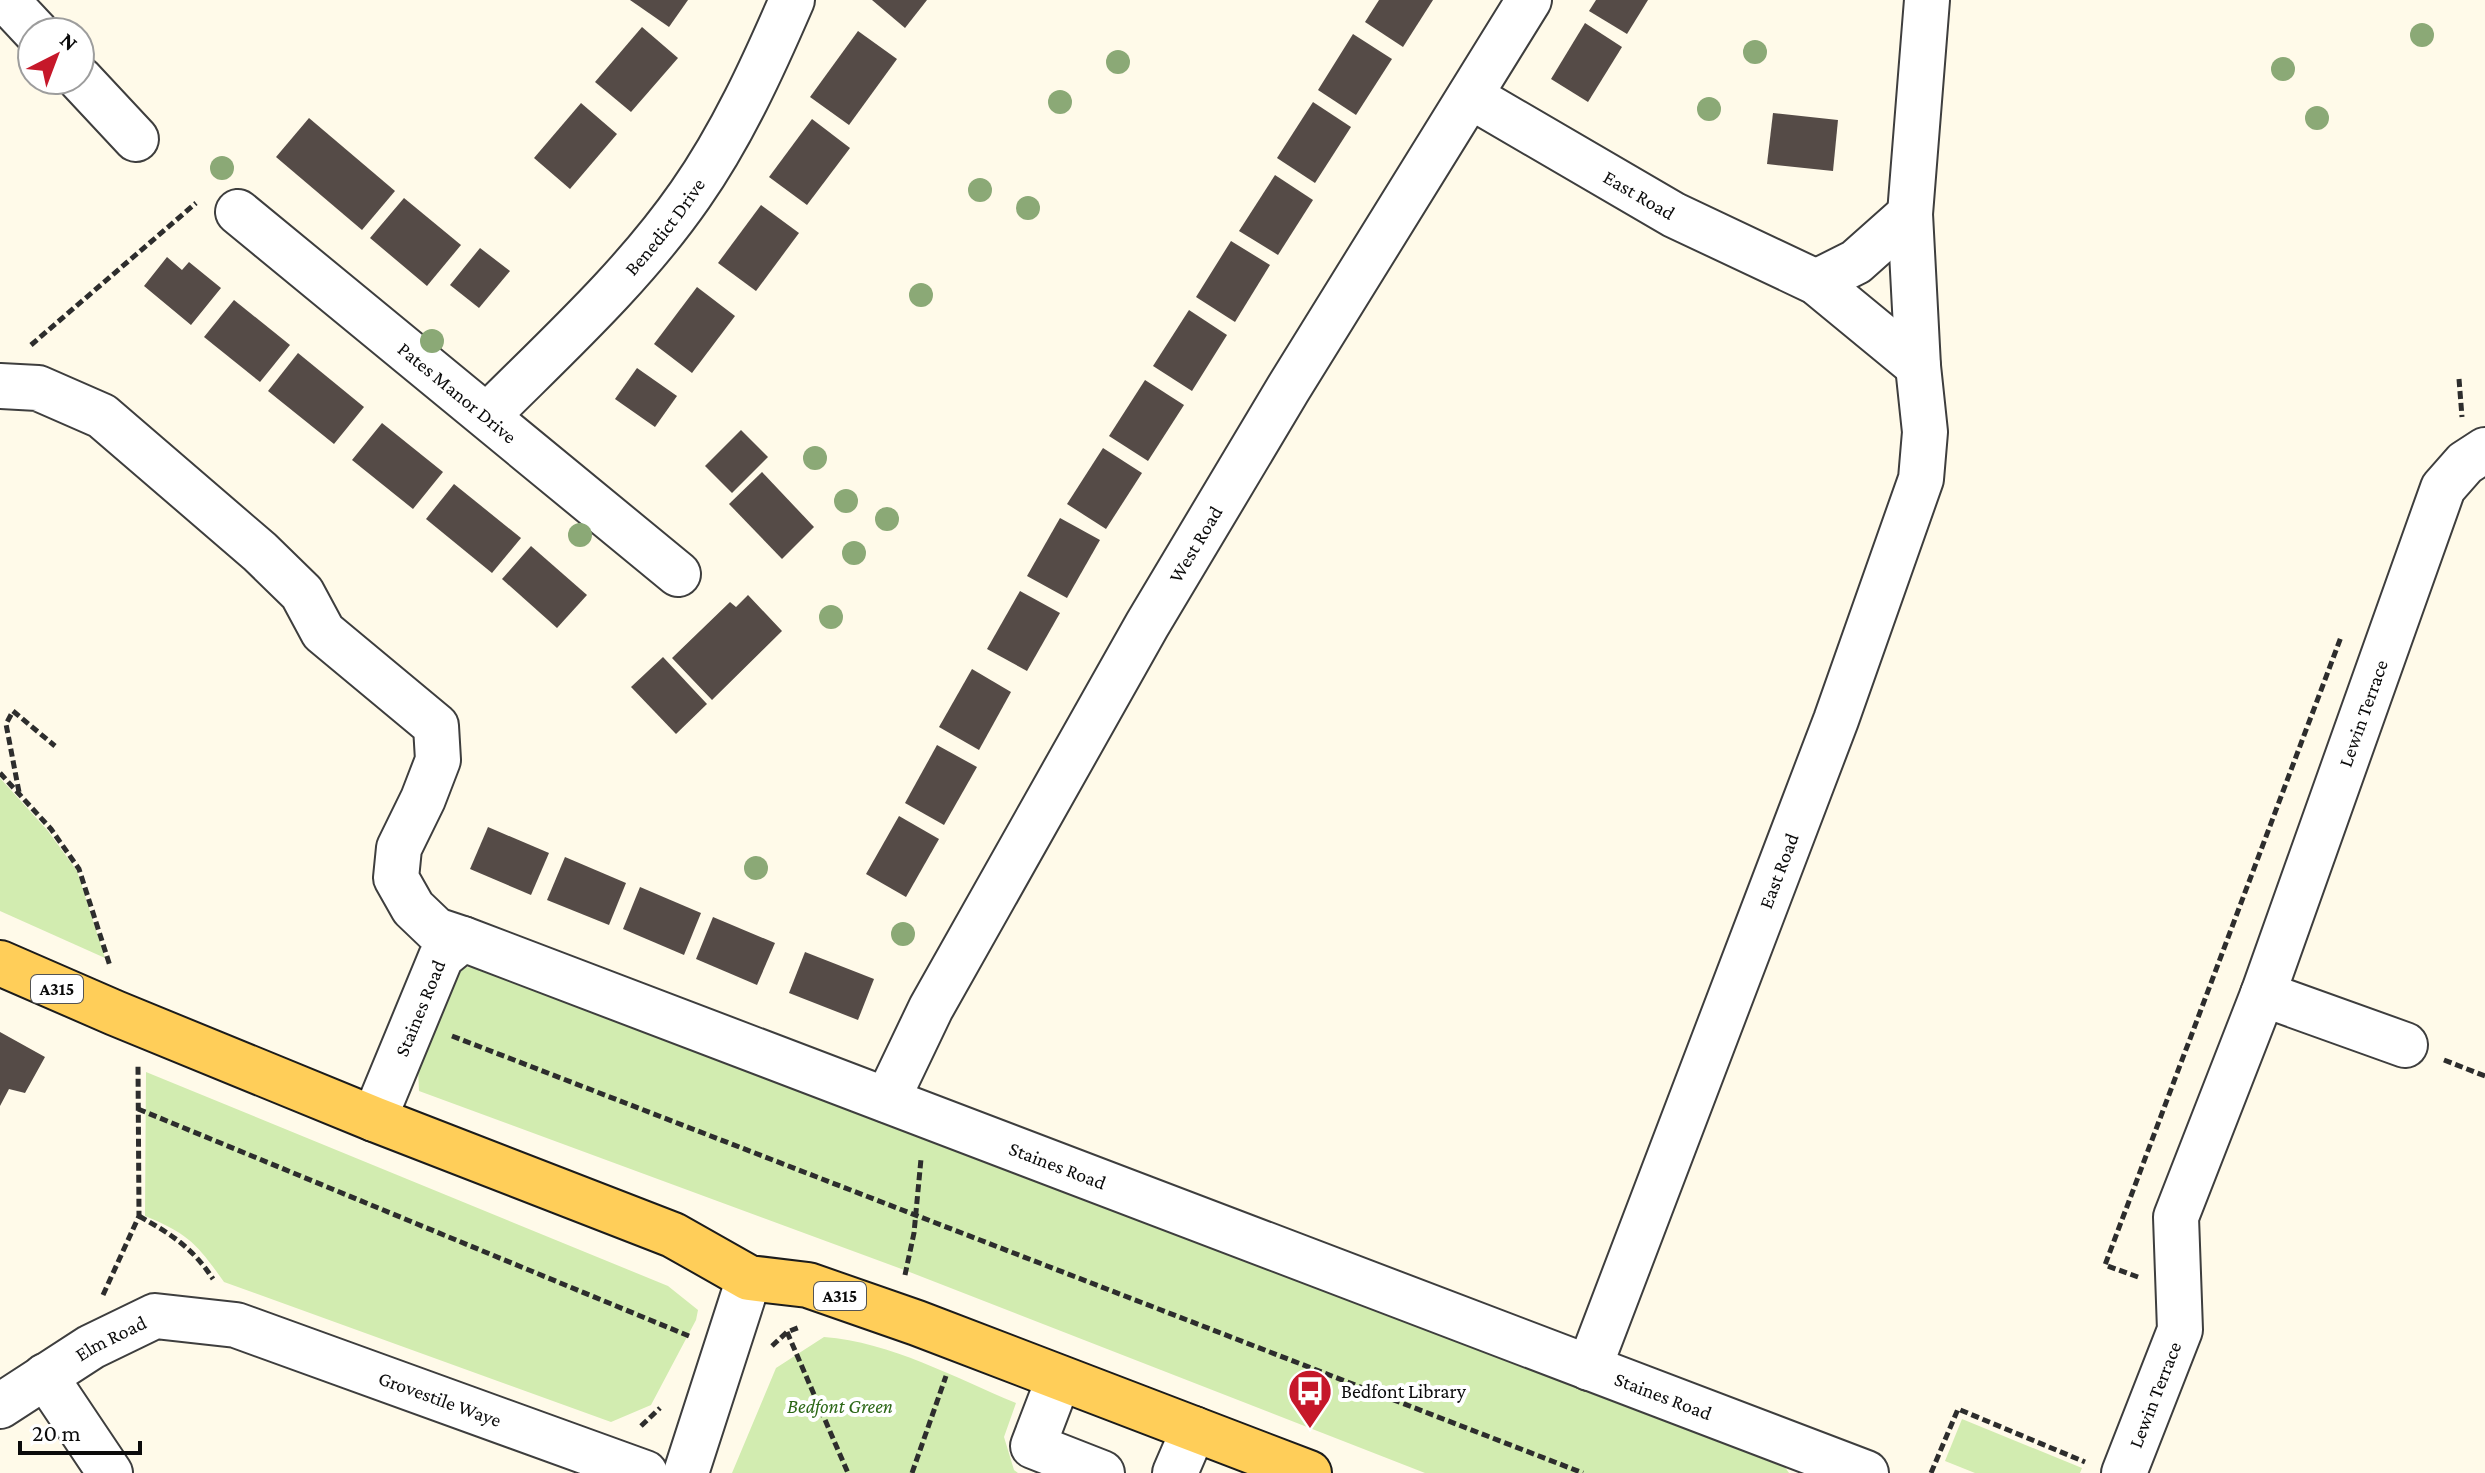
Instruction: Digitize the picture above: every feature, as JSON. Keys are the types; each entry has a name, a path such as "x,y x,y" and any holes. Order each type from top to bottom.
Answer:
{"main road":[{"name":"A315","path":"0,963 374,1119 673,1235 749,1278 808,1285 917,1323 1309,1473"}],"street":[{"path":"6,0 21,16"},
{"name":"Benedict Drive","path":"487,416 638,263 691,194 754,87 792,0"},
{"name":"West Road","path":"906,1108 931,1008 1147,625 1288,389 1529,0"},
{"name":"East Road","path":"1589,1368 1836,720 1921,479 1925,432 1918,366 1910,214 1927,0"},
{"path":"96,96 136,139"},
{"name":"East Road","path":"1470,96 1674,215 1816,282 1918,366"},
{"name":"Pates Manor Drive","path":"238,212 678,574"},
{"path":"1816,282 1856,262 1910,214"},
{"path":"12,369 38,388 102,416 260,552 302,593 323,632 436,726 438,760 399,848 396,878 413,908 436,930 463,939"},
{"name":"Lewin Terrace","path":"2108,1469 2180,1330 2176,1217 2263,994 2443,488 2465,463 2474,438"},
{"name":"Staines Road","path":"374,1119 441,957 463,939 1851,1470"},
{"path":"2263,994 2405,1045"},
{"path":"686,1473 749,1278"},
{"name":"Elm Road","path":"0,1406 91,1347 155,1316 228,1307"},
{"name":"Grovestile Waye","path":"228,1307 645,1473"},
{"path":"45,1376 110,1473"},
{"path":"1059,1378 1033,1446 1102,1473"},
{"path":"1175,1473 1194,1429"}],"path":[{"path":"12,369 213,188 238,212"},
{"path":"2459,379 2474,438"},
{"path":"19,794 6,724 13,711 55,746"},
{"path":"0,773 51,829 79,869 110,967"},
{"path":"414,1022 1583,1473"},
{"path":"138,1060 139,1216 175,1236 198,1256 228,1307"},
{"path":"902,1281 907,1271 915,1215 906,1108"},
{"path":"138,1109 697,1340"},
{"path":"767,1351 787,1332 812,1322"},
{"path":"787,1332 848,1473"},
{"path":"912,1473 947,1375"},
{"path":"638,1427 658,1412 666,1398"},
{"path":"1931,1473 1958,1409 2108,1469"}],"green space":[{"path":"0,778 48,831 77,871 105,958 0,911"},
{"path":"465,967 514,970 1780,1460 1789,1473 1425,1473 907,1271 419,1091 418,1068 450,980"},
{"path":"146,1072 668,1286 698,1310 696,1320 651,1405 611,1422 224,1282 191,1242 145,1216"},
{"name":"Bedfont Green","path":"824,1337 898,1353 1016,1403 1004,1437 1014,1470 1018,1473 732,1473 776,1368"},
{"path":"1962,1419 2082,1468 2080,1473 1975,1473 1945,1461"}],"building":[{"path":"630,0 688,0 669,27"},
{"path":"872,0 927,0 905,28"},
{"path":"1379,0 1433,0 1403,47 1365,22"},
{"path":"1596,0 1648,0 1627,34 1589,11"},
{"path":"1585,23 1622,47 1588,102 1551,79"},
{"path":"642,27 678,58 631,112 595,82"},
{"path":"858,31 897,59 849,125 810,97"},
{"path":"1353,34 1392,59 1356,115 1318,90"},
{"path":"1313,102 1351,127 1315,183 1277,158"},
{"path":"581,103 617,134 570,189 534,158"},
{"path":"1773,113 1838,120 1833,171 1767,164"},
{"path":"309,118 395,191 362,230 276,157"},
{"path":"812,119 850,148 807,205 769,177"},
{"path":"1275,175 1313,200 1278,255 1239,231"},
{"path":"404,198 461,245 427,286 370,238"},
{"path":"761,205 799,233 756,291 718,263"},
{"path":"1231,241 1270,265 1235,322 1196,297"},
{"path":"480,248 510,271 479,308 450,285"},
{"path":"167,257 182,270 189,262 221,288 191,325 144,286"},
{"path":"697,287 735,316 692,373 654,344"},
{"path":"234,300 290,345 260,382 204,337"},
{"path":"1189,310 1227,335 1192,391 1153,366"},
{"path":"298,353 364,407 334,444 268,391"},
{"path":"637,368 677,396 655,427 615,399"},
{"path":"1145,380 1184,405 1148,461 1109,436"},
{"path":"382,423 443,472 413,509 352,460"},
{"path":"741,430 768,457 732,493 705,466"},
{"path":"1103,448 1142,473 1106,529 1067,504"},
{"path":"762,472 814,527 782,559 729,504"},
{"path":"454,484 521,538 492,573 426,519"},
{"path":"1060,518 1100,540 1067,598 1027,576"},
{"path":"531,546 587,595 557,628 502,579"},
{"path":"1020,591 1060,613 1027,671 987,649"},
{"path":"748,595 782,631 712,700 672,658 730,602 736,607"},
{"path":"663,657 707,704 676,734 631,687"},
{"path":"972,669 1011,692 979,750 939,727"},
{"path":"937,745 977,767 944,825 905,803"},
{"path":"899,816 939,839 906,897 866,874"},
{"path":"488,827 549,853 531,895 470,869"},
{"path":"565,857 626,883 609,925 547,900"},
{"path":"640,887 701,913 684,955 623,929"},
{"path":"713,917 775,943 757,985 696,959"},
{"path":"805,952 874,979 858,1020 789,993"},
{"path":"0,1032 45,1057 25,1093 9,1089 0,1106"}],"place":[{"name":"Bedfont Library","path":"1310,1430"}]}
